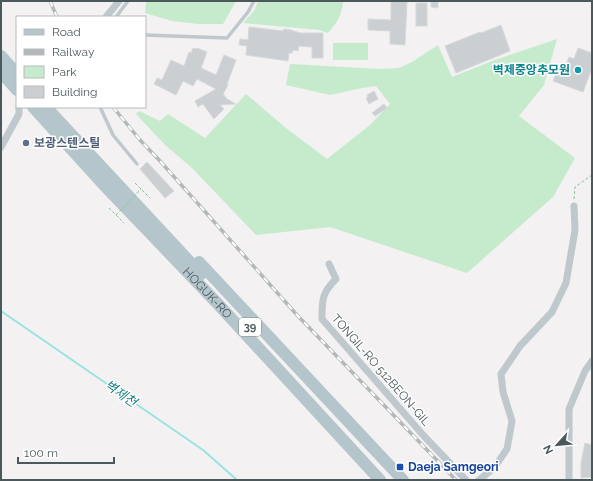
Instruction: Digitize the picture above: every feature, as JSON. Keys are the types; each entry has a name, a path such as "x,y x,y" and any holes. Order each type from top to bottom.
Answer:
{"main road":[{"path":"1,56 16,73"},
{"path":"1,72 16,89"},
{"name":"HOGUK-RO","path":"34,108 107,181 386,479"},
{"name":"HOGUK-RO","path":"47,108 107,181"},
{"path":"107,181 159,252 369,480"},
{"path":"107,181 122,185 174,236 403,480"}],"street":[{"path":"107,16 118,1"},
{"path":"1,147 19,114 19,108"},
{"path":"479,480 494,468 506,449 512,421 503,392 500,374 520,346 552,312 566,283 575,230 574,206"},
{"name":"TONGIL-RO 512BEON-GIL","path":"329,264 336,279 327,288 322,302 322,319 423,435 466,480"},
{"path":"569,480 569,409 585,371 592,361"}],"lane":[{"path":"117,16 128,1"},
{"path":"146,35 227,38 248,12 254,1"},
{"path":"100,108 112,135 137,164"}],"path":[{"path":"574,206 575,187 592,175"},
{"path":"135,183 150,198"},
{"path":"116,215 141,189"},
{"path":"109,208 124,224"}],"green space":[{"path":"145,1 236,1 223,24 199,24 172,21 145,13"},
{"path":"258,1 343,1 342,10 334,26 328,33 319,30 243,23 254,11"},
{"path":"557,39 544,85 519,116 575,158 553,197 467,273 330,227 256,235 192,168 165,145 136,114 139,111 160,121 168,114 205,138 246,94 286,128 327,159 370,125 390,104 376,86 330,95 286,85 290,64 380,69 399,68 412,62 438,45 452,77 495,60"},
{"path":"333,43 368,43 368,60 333,60"}],"building":[{"path":"391,1 407,1 405,45 390,44 390,31 368,30 368,19 391,20"},
{"path":"431,1 438,1 438,8 431,7"},
{"path":"416,3 427,3 427,26 416,26"},
{"path":"501,25 510,51 456,73 445,46"},
{"path":"249,27 283,31 284,29 300,33 323,33 323,58 312,58 312,47 299,46 298,51 293,50 292,53 289,53 288,61 246,55 247,46 239,45 240,39 248,40"},
{"path":"193,48 207,52 201,68 216,75 224,55 236,60 227,84 228,85 223,94 227,99 236,104 220,105 224,109 214,119 203,104 198,107 195,101 216,89 197,79 193,86 183,81 176,95 154,84 157,78 162,80 171,60 184,66 189,52 191,53"},
{"name":"벽제중앙추모원","path":"578,48 592,53 592,68 583,92 553,81 557,72 562,75 569,57 574,59"},
{"path":"374,91 378,99 369,104 366,98 368,97 367,95"},
{"path":"384,104 387,108 375,116 372,113"},
{"path":"147,162 174,191 165,198 140,169"},
{"path":"585,443 592,445 592,477 581,478 581,463"}],"waterway":[{"name":"벽제천","path":"1,311 203,450 237,480"}],"railway":[{"path":"50,1 57,16"},
{"path":"114,108 140,140 297,315 456,480"}],"place":[{"name":"벽제중앙추모원","path":"578,70"},
{"name":"보광스텐스틸","path":"26,143"},
{"name":"Daeja Samgeori","path":"400,467"}]}
